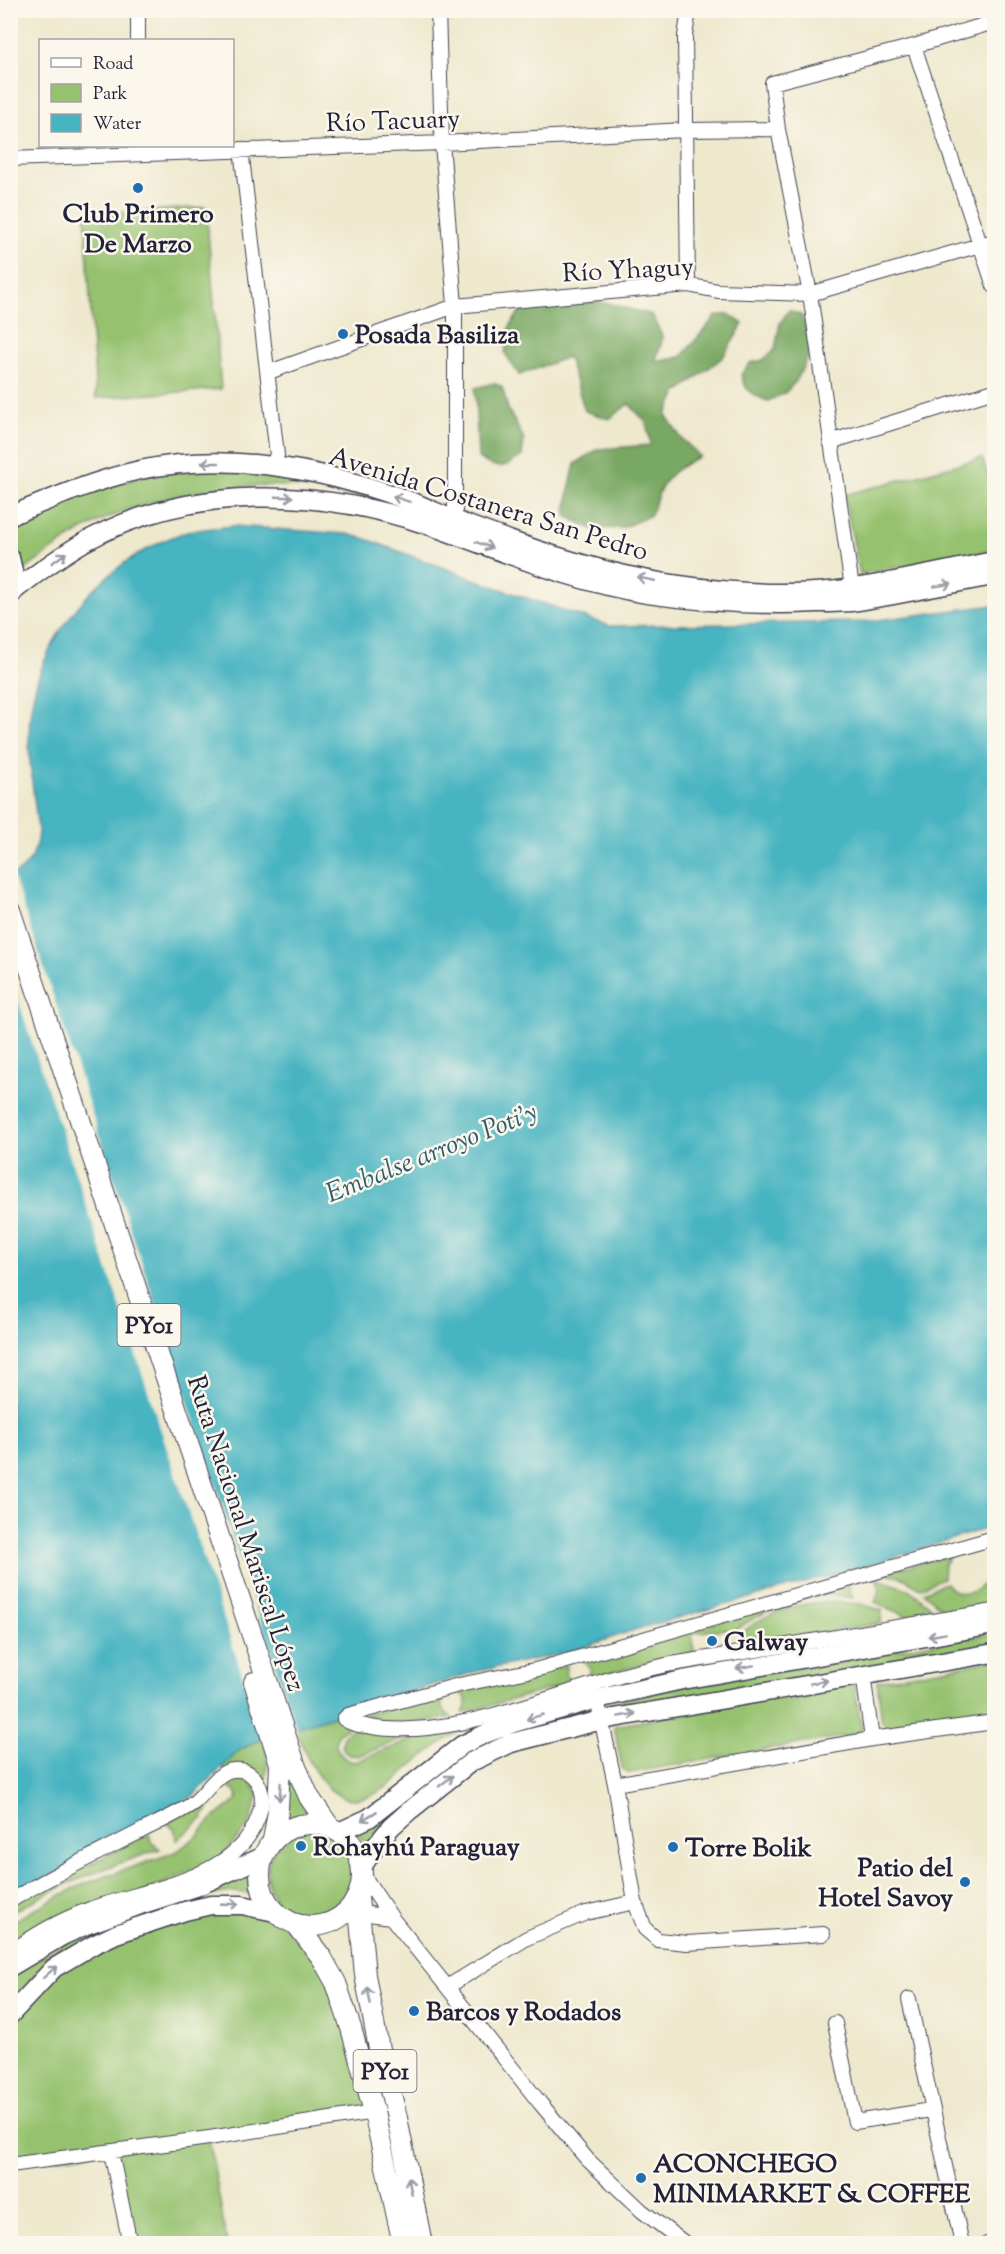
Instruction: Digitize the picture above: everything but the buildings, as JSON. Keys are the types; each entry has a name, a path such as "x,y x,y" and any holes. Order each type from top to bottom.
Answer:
{"highway":[{"name":"Ruta Nacional Mariscal López","path":"10,910 281,1743 281,1784 273,1840"},
{"name":"Ruta Nacional Mariscal López","path":"10,949 281,1743 296,1767 309,1797 334,1829 351,1842 358,1854 362,1871"},
{"name":"Ruta Nacional Mariscal López","path":"262,1857 273,1840 284,1830 314,1823 334,1829"},
{"path":"262,1857 259,1872 261,1886 266,1900 275,1912"},
{"name":"PY01","path":"362,1871 352,1909 379,2049 396,2113 422,2244"},
{"path":"296,1924 320,1925 352,1909"},
{"name":"PY01","path":"275,1912 296,1924 322,1958 336,1983 374,2112 403,2244"}],"main road":[{"name":"Avenida Costanera San Pedro","path":"10,516 78,488 141,470 204,463 272,466 342,480 419,504 455,520 561,558 607,571 672,584 759,592 852,588 994,561"},
{"name":"Avenida Costanera San Pedro","path":"11,594 66,553 111,529 167,510 205,502 236,498 285,497 356,505 429,525 552,570 646,594 777,605 856,602 994,576"},
{"path":"10,558 14,575 11,594"},
{"path":"334,1829 369,1818 462,1746 473,1739 513,1724 597,1699 738,1668 994,1625"},
{"path":"362,1871 377,1844 391,1827 471,1762 511,1743 602,1719 994,1653"},
{"path":"10,1967 62,1936 111,1914 196,1887 262,1857"},
{"path":"10,2015 54,1968 116,1934 185,1911 211,1905 226,1903 275,1912"}],"street":[{"path":"138,10 138,39"},
{"path":"438,10 442,143 455,306 455,520"},
{"path":"688,285 685,36 689,10"},
{"path":"852,588 810,294 778,129 772,83 914,46 994,22"},
{"path":"914,46 988,243 994,286"},
{"name":"Río Tacuary","path":"10,159 137,149 241,149 442,143 685,130 778,129"},
{"path":"241,149 269,372 277,455 272,466"},
{"name":"Río Yhaguy","path":"269,372 455,306 688,285 718,291 810,294 988,243"},
{"path":"830,442 994,391"},
{"path":"994,1538 539,1669 459,1685 348,1715 345,1719 355,1724 376,1728 404,1730 434,1727 479,1718 666,1665 994,1611"},
{"path":"863,1674 872,1740"},
{"path":"597,1699 615,1784 635,1902 645,1929 658,1940 687,1943 823,1934"},
{"path":"615,1784 872,1740 994,1722"},
{"path":"10,1901 192,1804 225,1772 236,1770 246,1772 257,1780 260,1786 263,1800 253,1828 239,1847 221,1862 198,1875 88,1910 54,1926 10,1953"},
{"path":"362,1871 371,1889 391,1917 587,2159 642,2211 686,2244"},
{"path":"447,1987 535,1934 586,1913 635,1902"},
{"path":"352,1909 391,1917"},
{"path":"909,1999 931,2110 962,2244"},
{"path":"835,2023 855,2122 931,2110"},
{"path":"10,2165 374,2112"},
{"path":"111,2152 130,2244"},
{"path":"987,2244 994,2242"}],"green space":[{"path":"206,207 221,389 96,398 85,215"},
{"path":"581,301 607,303 652,315 663,338 655,362 681,357 716,316 729,314 743,324 723,357 677,393 666,415 681,438 700,456 680,467 667,479 658,494 651,515 622,528 592,529 566,516 569,489 575,464 598,449 651,445 646,422 629,404 609,419 585,411 568,357 519,375 505,353 509,328 523,306"},
{"path":"789,310 801,315 811,339 810,353 796,381 785,393 768,401 750,392 741,375 750,363 763,360 775,349 780,323"},
{"path":"494,383 502,387 508,409 524,439 522,456 500,467 490,465 478,458 475,388"},
{"path":"982,458 994,493 994,550 860,574 844,495"},
{"path":"219,468 277,474 364,493 363,498 290,486 244,486 220,488 151,502 84,529 22,572 11,538 10,524 73,497 152,474"},
{"path":"950,1556 944,1564 943,1578 920,1588 906,1579 884,1572"},
{"path":"994,1571 994,1608 950,1615 923,1592 946,1583 957,1592 970,1592 981,1586 987,1572"},
{"path":"876,1578 910,1590 939,1613 911,1618 875,1602 880,1589"},
{"path":"851,1585 853,1598 820,1596 804,1599 773,1609 731,1633 725,1629 692,1633 694,1652 590,1678 590,1668 583,1660"},
{"path":"829,1601 860,1604 882,1610 881,1623 744,1647 740,1634 760,1620 782,1610"},
{"path":"994,1633 994,1648 610,1711 610,1704 666,1689"},
{"path":"994,1660 994,1711 890,1728 882,1722 877,1681"},
{"path":"567,1665 565,1675 573,1683 463,1713 466,1701 459,1692"},
{"path":"854,1683 862,1728 857,1734 629,1773 622,1768 614,1726"},
{"path":"446,1693 442,1706 451,1717 404,1725 354,1718"},
{"path":"588,1710 592,1715 513,1738 367,1847 355,1831 484,1739"},
{"path":"343,1713 346,1728 337,1738 337,1748 343,1757 355,1762 426,1734 466,1728 428,1753 381,1791 367,1797 353,1799 340,1796 329,1789 320,1778 305,1753 296,1728"},
{"path":"354,1729 419,1732 358,1756 349,1755 343,1748 345,1735"},
{"path":"276,1735 316,1819 301,1819 283,1825"},
{"path":"264,1740 267,1753 264,1791 261,1782 220,1768 241,1749"},
{"path":"223,1778 203,1818 176,1841 174,1828 168,1824"},
{"path":"247,1778 259,1794 249,1825 220,1859 11,1950 10,1923 84,1884 176,1852 197,1836 212,1819 236,1801 238,1795 235,1790 228,1787 223,1789 229,1780"},
{"path":"311,1830 328,1834 342,1843 351,1857 355,1874 351,1891 342,1905 328,1914 311,1918 294,1914 280,1905 271,1891 267,1874 271,1857 280,1843 294,1834"},
{"path":"149,1834 151,1842 160,1849 84,1877 11,1913 11,1904"},
{"path":"249,1871 255,1894 233,1892 210,1895 102,1931 70,1948 42,1968 11,2000 11,1977 24,1967 87,1931 227,1884"},
{"path":"185,1911 275,1912 296,1924 322,1958 374,2112 11,2165 10,2015 54,1968"},
{"path":"209,2138 227,2243 130,2243 111,2152"}],"water":[{"name":"Embalse arroyo Poti'y","path":"233,526 347,534 366,539 509,592 610,626 862,622 994,605 994,1526 859,1568 637,1629 570,1652 474,1672 253,1743 241,1749 192,1797 11,1898 11,876 23,868 31,858 38,831 29,738 31,708 48,653 80,604 101,582 149,548 175,536 196,530"}],"pier":[{"path":"12,872 297,1731 265,1743 10,976 10,873"}],"place":[{"name":"Club Primero De Marzo","path":"138,188"},
{"name":"Posada Basiliza","path":"343,334"},
{"name":"Galway","path":"712,1641"},
{"name":"Rohayhú Paraguay","path":"301,1846"},
{"name":"Torre Bolik","path":"673,1847"},
{"name":"Patio del Hotel Savoy","path":"965,1882"},
{"name":"Barcos y Rodados","path":"414,2011"},
{"name":"ACONCHEGO MINIMARKET & COFFEE","path":"641,2178"}]}
